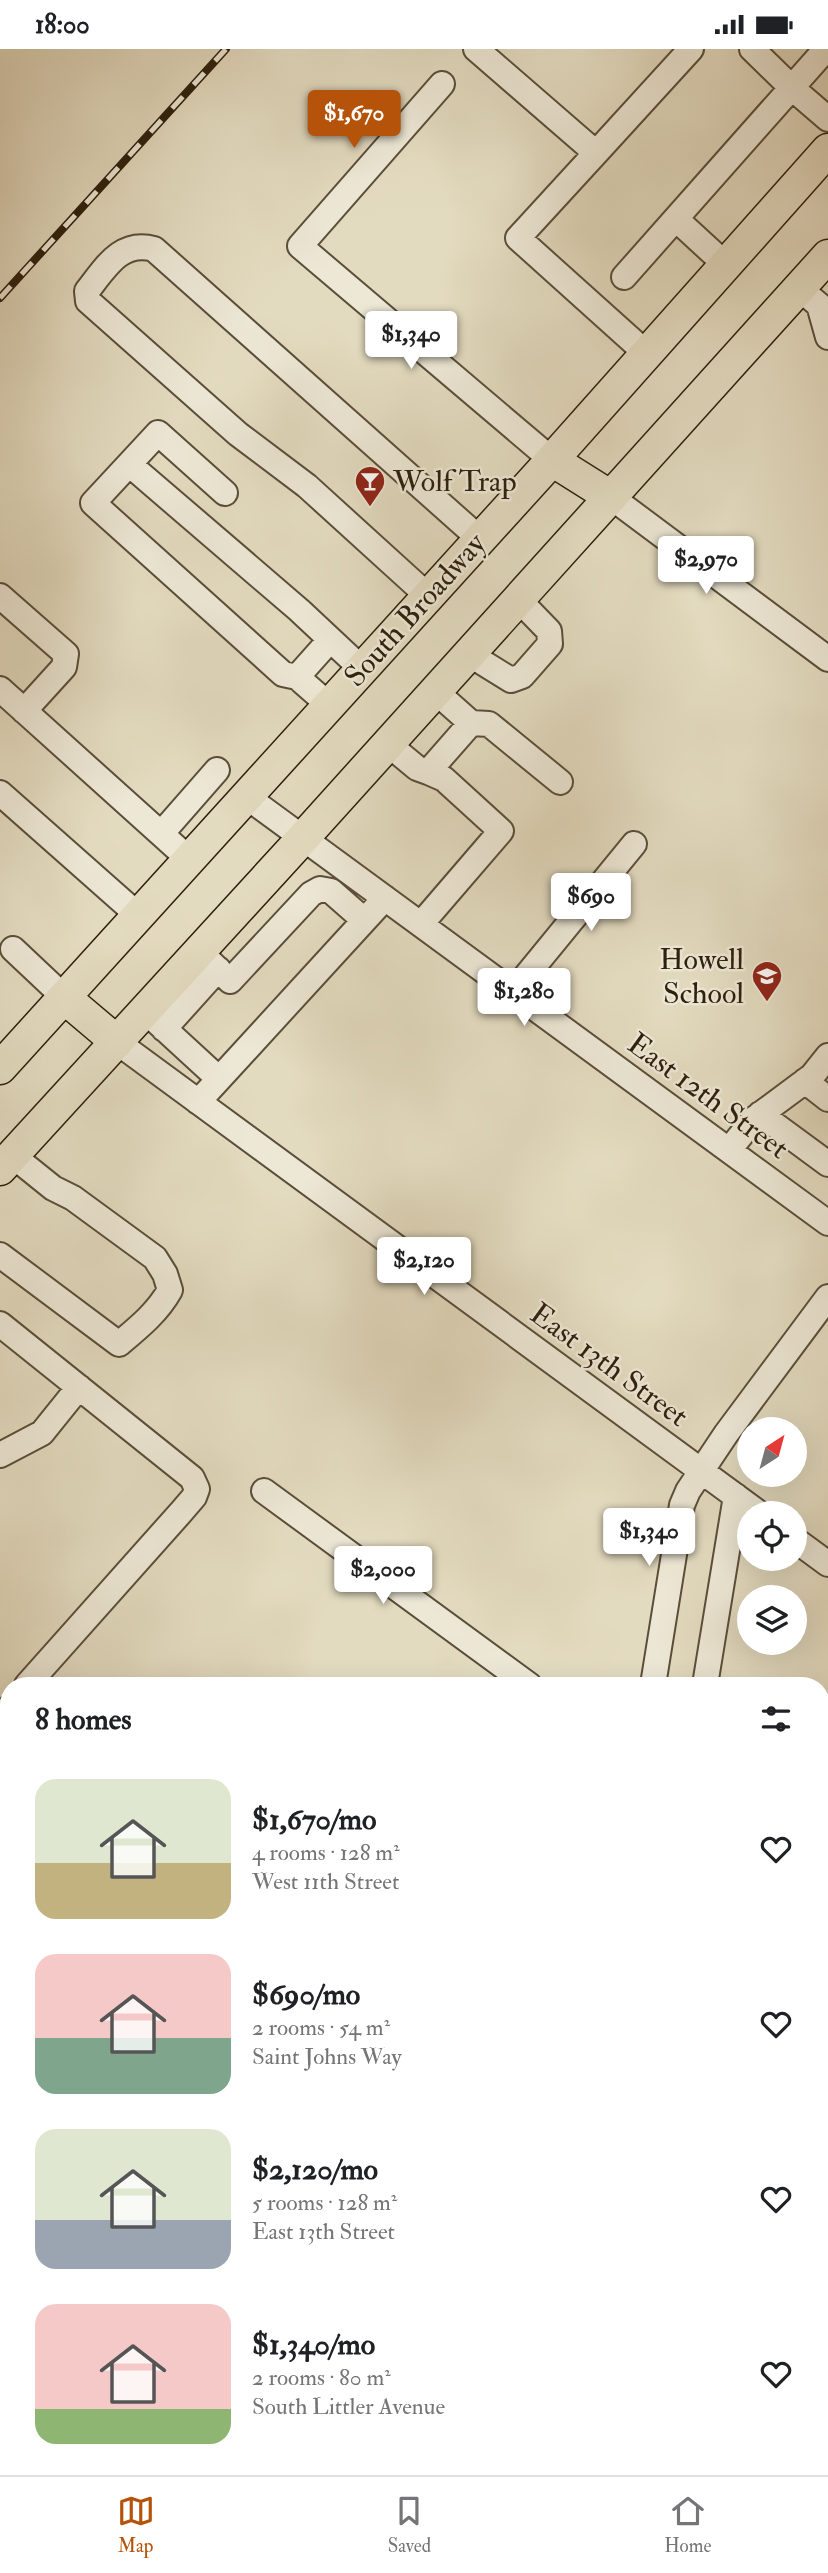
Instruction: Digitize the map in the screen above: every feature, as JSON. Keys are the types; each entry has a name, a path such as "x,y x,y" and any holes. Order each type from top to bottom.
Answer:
{"main road":[{"name":"South Broadway","path":"5,1053 65,998 552,460 828,150"},
{"path":"6,1162 117,1042 154,1020 219,963 303,838 611,497 816,298 828,256"},
{"path":"552,460 611,497"},
{"path":"65,998 117,1042"}],"street":[{"path":"476,49 596,153"},
{"path":"647,354 518,238 691,49"},
{"path":"752,49 828,119"},
{"path":"624,277 826,49"},
{"path":"442,84 300,246 552,460"},
{"path":"676,219 726,265"},
{"path":"428,596 307,486 238,434 88,301 87,291 119,254 140,246 154,249 480,539"},
{"path":"816,298 828,337"},
{"path":"225,492 158,433 93,503 283,674 297,677 329,705"},
{"path":"129,464 362,669"},
{"path":"611,497 828,659"},
{"path":"0,596 66,654 64,667 24,711"},
{"path":"469,654 511,680 522,676 550,644 549,631 518,599"},
{"path":"297,677 330,639"},
{"path":"0,689 190,860"},
{"path":"435,691 471,723 489,724 560,782"},
{"path":"428,772 471,723"},
{"path":"388,744 417,768 444,779 501,831 421,924"},
{"path":"161,834 217,770"},
{"path":"0,793 139,916"},
{"name":"East 12th Street","path":"247,797 828,1223"},
{"path":"513,992 634,844"},
{"path":"219,963 320,889 331,891 364,920"},
{"path":"198,1102 385,898"},
{"path":"13,949 65,998"},
{"path":"154,1020 219,1079"},
{"name":"East 13th Street","path":"117,1042 743,1501"},
{"path":"729,1150 760,1114 817,1071 828,1056"},
{"path":"805,1081 828,1099"},
{"path":"760,1114 828,1164"},
{"path":"0,1255 119,1344 155,1312 170,1290 165,1274 155,1258 74,1198 6,1162"},
{"path":"654,1677 682,1505 726,1434 828,1297"},
{"path":"0,1324 192,1478 197,1489 182,1511 34,1677"},
{"path":"0,1455 42,1433 79,1387"},
{"path":"264,1491 517,1677"},
{"path":"706,1677 736,1496"},
{"path":"807,1549 828,1564"}],"railway":[{"path":"0,298 226,49"}],"place":[{"name":"Wolf Trap","path":"370,508"},
{"name":"Howell School","path":"767,1003"}]}
